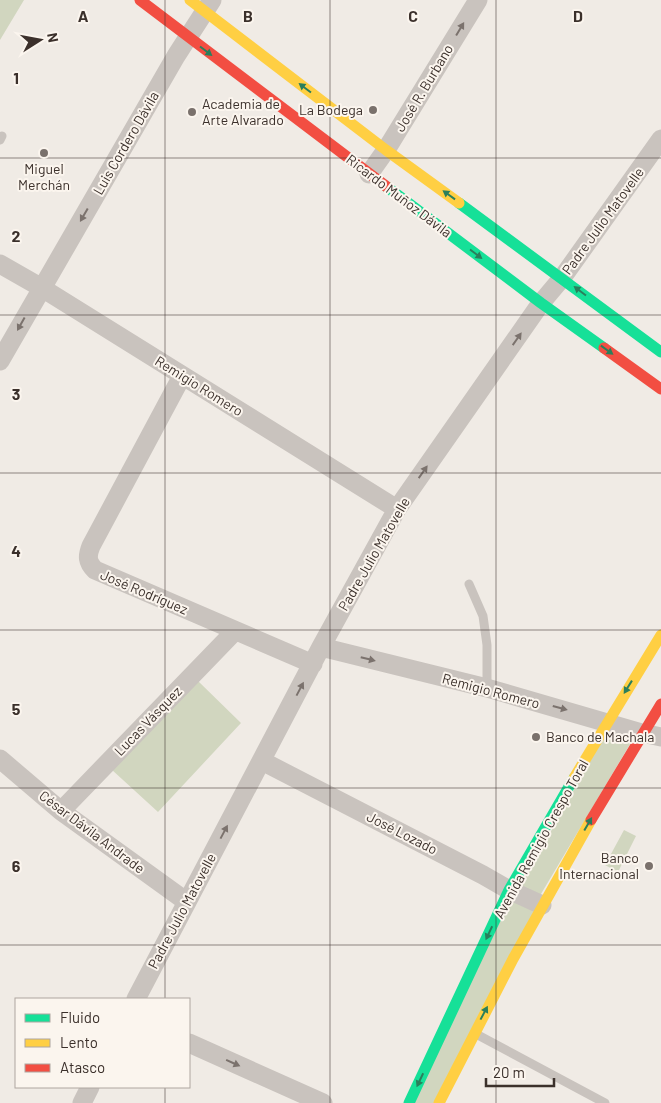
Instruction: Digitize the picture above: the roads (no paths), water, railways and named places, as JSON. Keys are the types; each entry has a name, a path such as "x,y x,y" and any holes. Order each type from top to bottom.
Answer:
{"main road":[{"name":"Ricardo Muñoz Dávila","path":"140,0 541,303 661,389"},
{"name":"Ricardo Muñoz Dávila","path":"190,0 209,6 386,150 661,352"},
{"name":"Avenida Remigio Crespo Toral","path":"408,1103 509,890 607,722 661,636"},
{"path":"439,1103 542,904 661,704"}],"street":[{"name":"José R. Burbano","path":"369,174 386,150 475,1"},
{"name":"Luis Cordero Dávila","path":"0,361 188,37 209,6"},
{"name":"Padre Julio Matovelle","path":"137,998 321,647 397,509 541,303 562,278 661,140"},
{"name":"Remigio Romero","path":"0,264 42,288 397,509"},
{"name":"José Rodríguez","path":"182,376 91,546 88,561 95,570 313,664"},
{"name":"Lucas Vásquez","path":"61,811 235,631"},
{"name":"Remigio Romero","path":"321,647 487,688 661,737"},
{"name":"César Dávila Andrade","path":"0,759 61,811 187,902"},
{"name":"José Lozado","path":"262,761 484,875 509,890 542,904"},
{"path":"190,1043 323,1103"},
{"path":"82,1103 90,1088"}],"lane":[{"path":"469,584 483,616 487,645 487,688"},
{"path":"474,1033 605,1103"}],"place":[{"name":"La Bodega","path":"373,110"},
{"name":"Academia de Arte Alvarado","path":"192,112"},
{"name":"Miguel Merchán","path":"44,153"},
{"name":"Banco de Machala","path":"536,737"},
{"name":"Banco Internacional","path":"649,866"}]}
